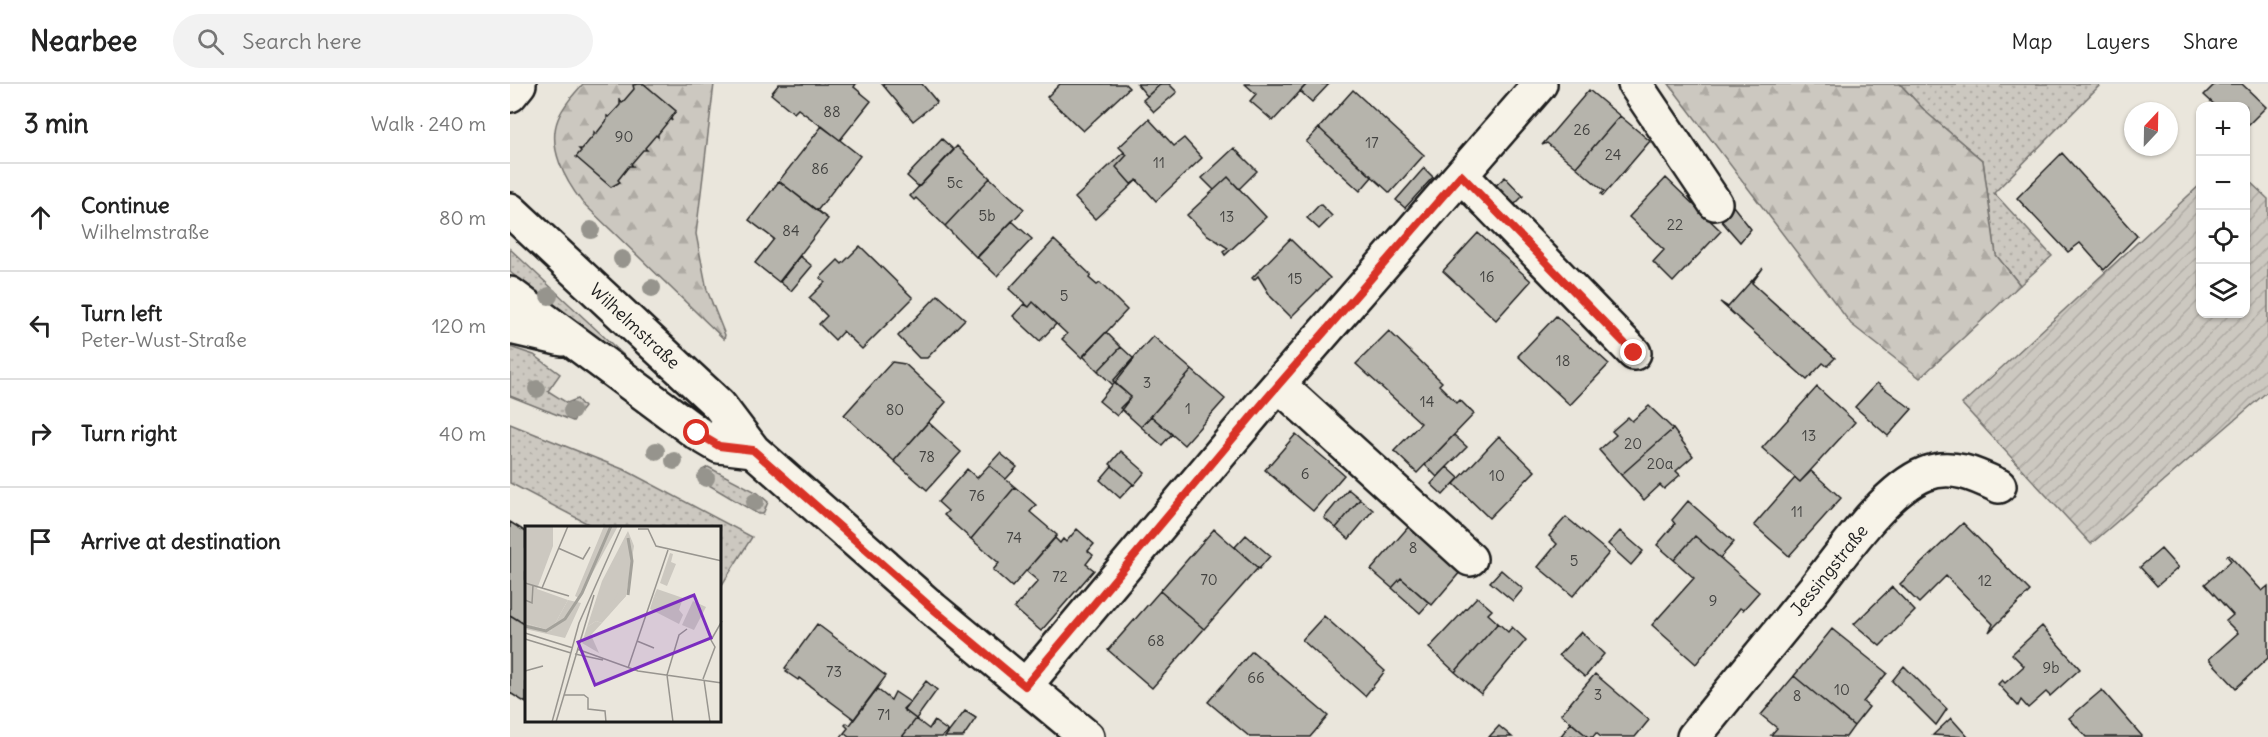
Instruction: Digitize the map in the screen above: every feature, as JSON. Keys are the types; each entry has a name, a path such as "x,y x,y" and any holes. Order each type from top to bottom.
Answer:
{"street":[{"path":"510,95 519,84"},
{"path":"1025,686 1279,385 1540,84"},
{"path":"1635,84 1715,203"},
{"path":"1461,175 1634,353"},
{"name":"Wilhelmstraße","path":"510,210 719,405 753,450 933,609 1087,737"},
{"path":"510,294 711,442 719,446 753,450"},
{"path":"510,327 575,342"},
{"path":"1279,385 1470,559"},
{"name":"Jessingstraße","path":"1694,737 1869,521 1908,483 1927,473 1950,469 1975,475 1999,486"}],"green space":[{"path":"583,84 714,84 696,234 707,290 725,335 724,339 582,202 570,184 556,152 555,130 563,109"},
{"path":"1669,84 1900,84 1927,113 1983,161 1996,255 2020,285 1920,378 1851,324"},
{"path":"1900,84 2101,84 1994,193 2052,256 2020,285 1996,255 1983,161 1927,113"},
{"path":"2250,182 2268,199 2268,391 2091,544 1962,404 2196,189 2196,318 2250,318"},
{"path":"510,249 645,375 675,397 711,415 718,431 581,330 510,272"},
{"path":"510,347 534,355 560,374 548,391 567,403 577,399 584,407 573,421 510,396"},
{"path":"510,424 625,470 752,537 722,585 722,526 592,526 510,483"},
{"path":"708,467 758,493 768,502 763,514 758,514 697,478 702,470"}],"building":[{"path":"644,84 676,111 671,118 672,121 670,119 658,137 656,135 645,148 647,150 643,150 631,164 633,166 629,166 618,180 620,182 611,187 576,157 581,151 579,149 582,149 594,132 596,134 607,120 607,116 609,117 620,105 620,100 622,103 634,89 633,85"},
{"path":"779,84 856,84 854,87 871,101 840,140 798,109 794,113 771,94"},
{"path":"882,84 922,84 937,102 913,121"},
{"path":"1060,84 1125,84 1129,88 1083,131 1047,97"},
{"path":"1137,84 1161,84 1147,96"},
{"path":"1161,84 1169,84 1177,92 1154,112 1143,100"},
{"path":"1245,84 1307,84 1273,121 1250,101 1256,94"},
{"path":"1307,84 1329,84 1312,102 1300,91"},
{"path":"2215,84 2242,84 2266,107 2250,123 2250,102 2212,102 2204,95"},
{"path":"1353,90 1424,155 1390,193 1319,128"},
{"path":"1589,90 1620,116 1576,167 1547,143 1542,145"},
{"path":"1620,116 1650,141 1603,196 1601,194 1604,191 1576,167"},
{"path":"1149,119 1174,146 1184,138 1202,158 1156,201 1137,180 1131,184 1116,167 1127,155 1119,147"},
{"path":"822,126 860,156 817,211 779,181"},
{"path":"1319,128 1372,177 1360,191 1306,142"},
{"path":"942,139 954,150 919,187 907,176"},
{"path":"957,146 990,178 945,226 916,198 914,200 910,196"},
{"path":"1234,148 1257,171 1239,189 1228,177 1214,190 1202,178"},
{"path":"1124,152 1127,155 1116,167 1131,184 1137,180 1095,219 1075,198"},
{"path":"2062,153 2137,236 2104,270 2080,243 2068,252 2017,198"},
{"path":"1424,168 1433,177 1405,208 1396,200"},
{"path":"1228,177 1266,217 1225,255 1223,252 1228,248 1206,234 1187,215"},
{"path":"1505,177 1523,196 1511,208 1492,189"},
{"path":"990,178 1024,209 977,258 945,226"},
{"path":"1666,178 1721,231 1673,282 1653,262 1664,250 1629,217"},
{"path":"779,181 828,219 779,282 755,263 774,239 749,220"},
{"path":"1320,204 1332,216 1319,229 1307,218"},
{"path":"1733,206 1751,229 1740,242 1719,218"},
{"path":"1012,221 1032,239 997,276 977,257"},
{"path":"1478,233 1531,281 1496,320 1443,271"},
{"path":"1290,239 1330,278 1291,317 1271,297 1258,276 1254,280 1252,278"},
{"path":"1054,240 1091,275 1089,278 1097,285 1100,283 1127,310 1082,358 1062,339 1067,334 1033,302 1029,307 1009,289"},
{"path":"860,246 913,298 862,349 843,331 835,340 819,324 827,316 809,298 825,282 820,278 838,260 842,264"},
{"path":"800,256 812,266 791,291 780,282"},
{"path":"1763,268 1752,283 1835,358 1827,366 1823,363 1807,380 1720,302 1728,307"},
{"path":"938,295 965,319 927,358 919,358 898,336"},
{"path":"1033,302 1056,324 1040,341 1013,316 1024,304 1029,307"},
{"path":"1556,316 1609,364 1570,405 1518,356"},
{"path":"1389,331 1442,382 1439,385 1457,403 1460,400 1474,414 1417,473 1394,451 1421,423 1356,364"},
{"path":"1106,332 1121,347 1098,371 1083,356"},
{"path":"1153,336 1192,370 1141,427 1120,408 1131,397 1113,381"},
{"path":"1121,347 1134,359 1113,385 1098,371"},
{"path":"892,362 905,364 946,402 894,461 844,415"},
{"path":"1192,370 1225,399 1184,445 1151,416"},
{"path":"1114,383 1131,397 1117,416 1099,401"},
{"path":"1877,383 1912,409 1888,436 1855,407"},
{"path":"1817,387 1855,422 1800,482 1762,448"},
{"path":"1649,406 1673,429 1621,475 1599,450 1616,435 1612,431 1628,417 1632,421"},
{"path":"1151,416 1172,434 1162,445 1141,427"},
{"path":"928,422 961,452 927,490 894,461"},
{"path":"1673,429 1693,456 1676,471 1680,475 1664,489 1660,485 1644,500 1621,475"},
{"path":"1296,434 1344,475 1313,511 1265,470"},
{"path":"1454,435 1467,447 1437,477 1425,465"},
{"path":"1499,436 1535,471 1489,518 1454,484"},
{"path":"1121,451 1145,472 1134,485 1110,464"},
{"path":"1000,453 1017,467 1006,479 989,465"},
{"path":"989,465 1015,487 971,539 944,515 948,511 938,502 967,469 977,478"},
{"path":"1112,466 1133,484 1120,498 1100,480"},
{"path":"1447,467 1459,478 1443,495 1431,484"},
{"path":"1811,471 1841,498 1789,556 1754,525 1795,478 1800,482"},
{"path":"1015,487 1036,505 1030,512 1057,535 1012,587 993,570 999,563 971,539"},
{"path":"1348,489 1360,499 1336,528 1324,518"},
{"path":"1360,499 1373,510 1349,539 1336,528"},
{"path":"1688,501 1734,542 1720,558 1695,536 1674,560 1657,545 1675,524 1672,520"},
{"path":"1566,517 1609,553 1573,596 1538,567 1557,544 1549,536"},
{"path":"510,522 525,531 525,624 510,615"},
{"path":"1963,523 2030,591 1989,632 1993,624 1946,576 1919,603 1900,584"},
{"path":"1410,525 1461,571 1432,605 1401,578 1392,588 1371,570"},
{"path":"1077,529 1094,544 1088,551 1093,555 1086,564 1094,570 1041,631 1014,608 1038,581 1026,571 1055,538 1060,543 1063,539 1066,542"},
{"path":"1214,529 1258,568 1204,629 1160,591"},
{"path":"1620,531 1643,551 1631,565 1608,544"},
{"path":"1246,535 1270,556 1259,569 1235,547"},
{"path":"1695,536 1759,592 1743,610 1740,608 1696,664 1652,625 1694,578 1674,560"},
{"path":"2161,549 2178,568 2157,586 2140,567"},
{"path":"2229,555 2262,591 2268,586 2268,658 2236,688 2209,659 2238,633 2226,621 2233,615 2205,584 2231,561 2227,556"},
{"path":"1501,570 1523,589 1513,601 1490,582"},
{"path":"1401,578 1429,603 1420,613 1392,588"},
{"path":"1892,587 1915,611 1880,646 1854,624"},
{"path":"1160,591 1204,629 1152,688 1108,650"},
{"path":"1477,597 1492,610 1488,614 1498,623 1455,672 1429,648"},
{"path":"510,615 525,624 525,702 510,693"},
{"path":"1324,616 1385,671 1365,696 1302,640"},
{"path":"1498,623 1508,632 1512,627 1526,640 1481,694 1455,672"},
{"path":"817,624 886,676 854,719 799,678 798,680 786,672 788,670 785,668"},
{"path":"2042,626 2080,669 2050,696 2046,692 2028,708 2021,700 2018,706 1998,684 2002,680 2005,683 2024,666 2012,654"},
{"path":"1832,629 1887,673 1863,702 1869,707 1854,726 1794,676"},
{"path":"1581,632 1604,654 1585,677 1559,655"},
{"path":"1252,651 1328,716 1310,737 1250,737 1208,702"},
{"path":"1904,666 1947,709 1936,725 1892,681"},
{"path":"1595,674 1649,720 1635,737 1601,737 1596,733 1593,737 1588,737 1561,714"},
{"path":"1794,676 1854,726 1846,737 1771,735 1777,728 1761,715"},
{"path":"926,681 937,690 916,719 904,710"},
{"path":"877,689 891,700 895,692 910,702 903,709 916,719 902,737 849,737 845,734 841,737 848,728 845,725 847,723 850,725"},
{"path":"2102,690 2141,737 2086,737 2069,718"},
{"path":"965,711 976,718 963,737 945,737"},
{"path":"1951,718 1968,737 1933,735"},
{"path":"916,719 929,729 934,721 948,731 942,737 902,737"},
{"path":"1571,723 1588,737 1560,737"},
{"path":"1499,726 1512,737 1489,737"}],"route":[{"path":"697,433 719,446 753,450 933,609 1025,686 1267,398 1461,175 1634,353"}]}
